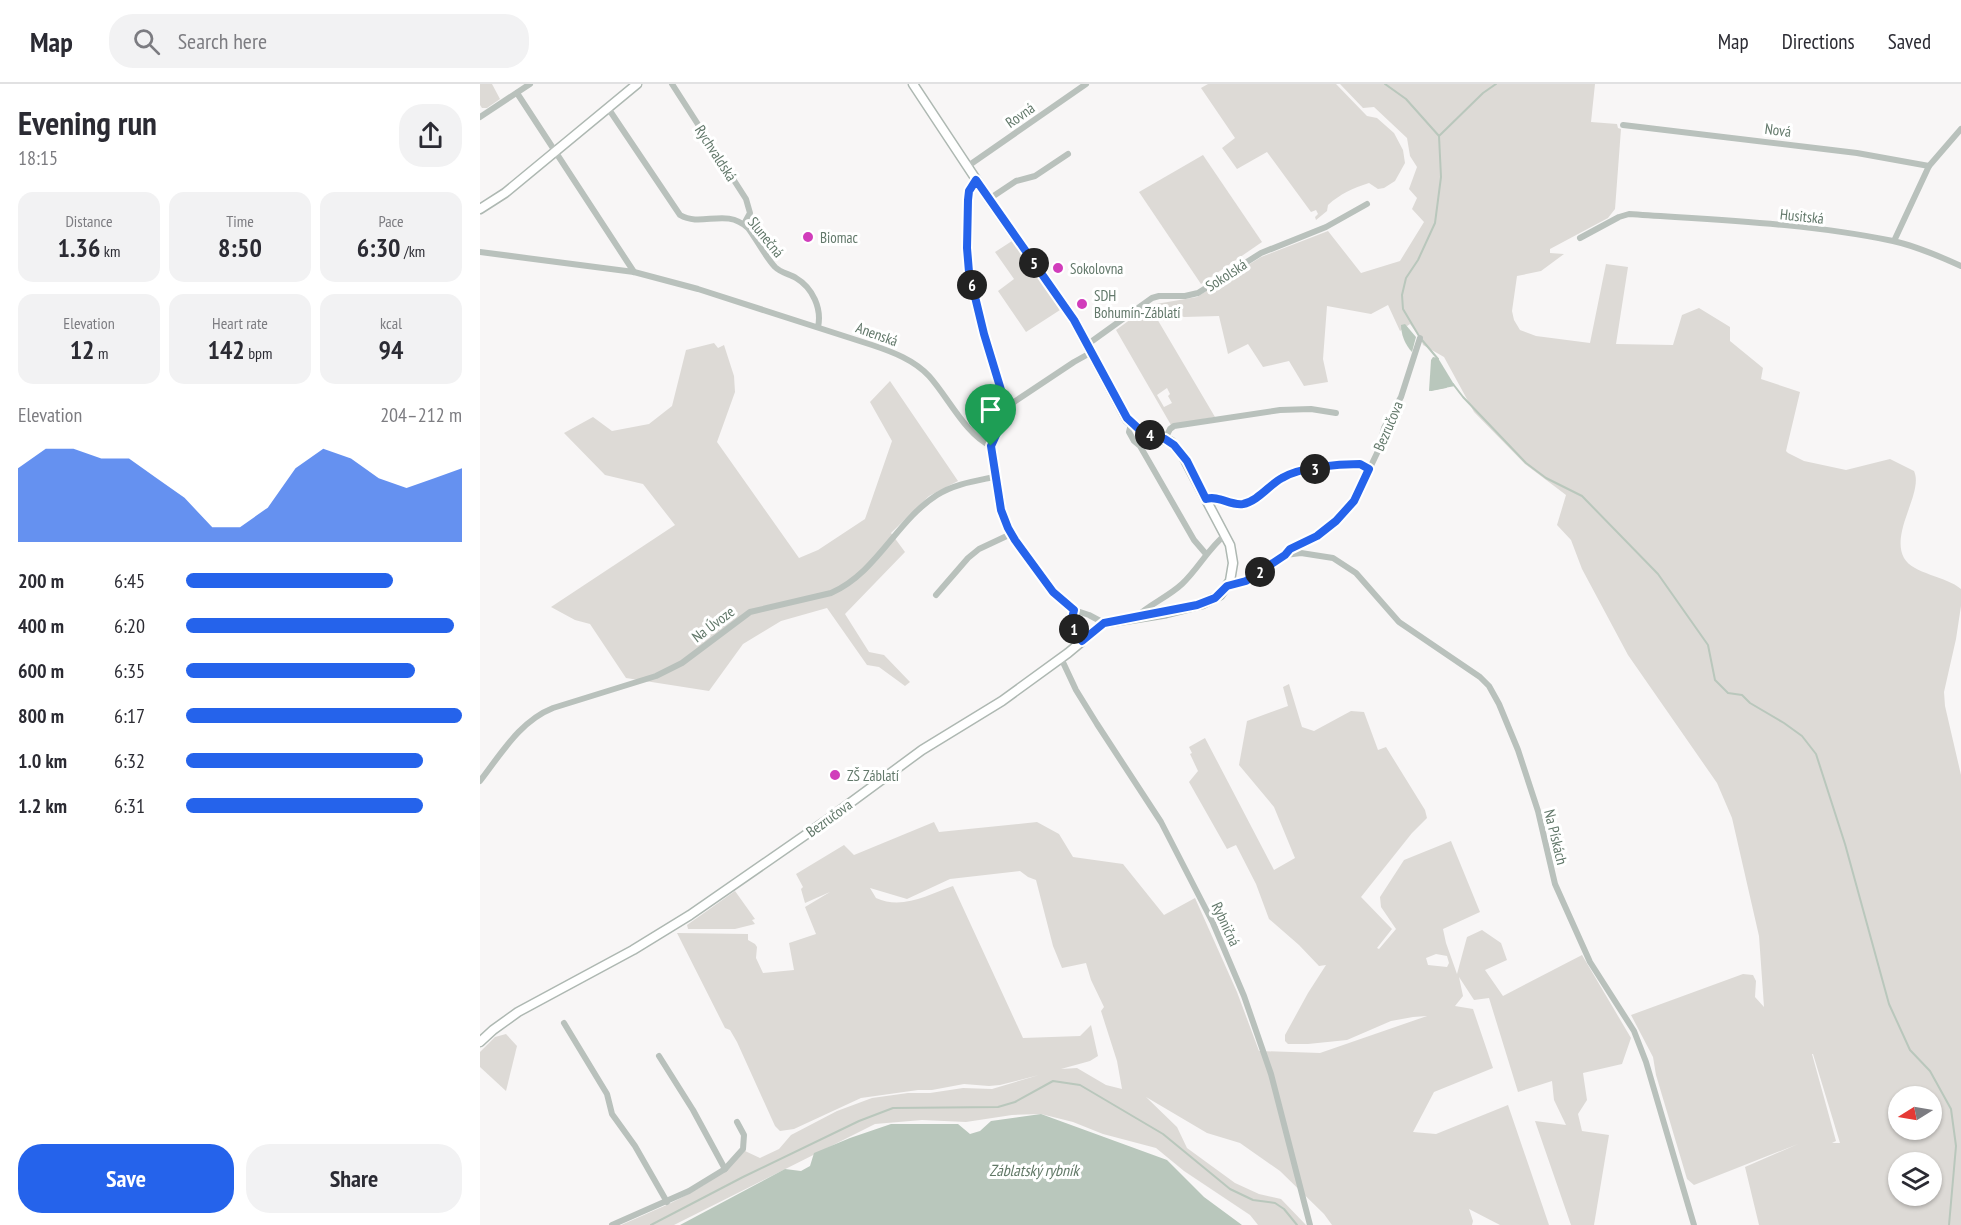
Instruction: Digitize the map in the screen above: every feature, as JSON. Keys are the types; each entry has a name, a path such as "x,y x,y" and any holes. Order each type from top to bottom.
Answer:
{"main road":[{"path":"480,209 505,193 637,84"},
{"path":"913,84 976,180 1074,320 1131,424 1141,431 1165,439 1174,445 1183,456 1226,535 1232,551 1232,575 1227,586 1215,598 1187,608 1104,623"},
{"name":"Bezručova","path":"480,1042 518,1012 633,950 690,915 827,820 921,750 983,715 1061,658 1104,623"}],"street":[{"path":"480,117 530,84"},
{"name":"Rychvaldská","path":"672,84 746,199 750,213 744,224"},
{"name":"Rovná","path":"968,166 1086,84"},
{"path":"517,93 634,272"},
{"name":"Slunečná","path":"608,108 680,214 687,219 730,218 744,224 777,269 796,278 810,293 820,314 818,327"},
{"name":"Nová","path":"1623,124 1846,151 1929,166"},
{"path":"1894,241 1929,166 1961,129"},
{"path":"989,199 1016,181 1035,176 1068,154"},
{"path":"976,180 969,191 968,200 968,260 984,334 1005,408 991,446 994,477 1002,516 1011,534 1053,592 1074,610 1104,623"},
{"name":"Sokolská","path":"1005,408 1074,362 1152,298 1198,293 1261,253 1326,227 1368,204"},
{"name":"Husitská","path":"1580,238 1629,214 1724,220 1813,229 1894,241 1933,253 1961,266"},
{"name":"Anenská","path":"480,252 634,272 698,289 900,355 929,376 976,435 991,446"},
{"name":"Bezručova","path":"1227,586 1246,581 1285,555 1290,549 1317,536 1336,521 1354,501 1379,449 1384,428 1401,397 1420,338"},
{"path":"1165,439 1174,426 1280,410 1311,409 1336,413"},
{"path":"1131,424 1129,432 1134,441 1140,446 1194,540 1206,554"},
{"path":"1206,499 1215,497 1242,504 1252,500 1282,477 1298,471 1350,464 1360,464 1369,469"},
{"name":"Na Úvoze","path":"480,781 515,735 539,714 656,676 682,663 750,612 840,589 858,577 930,500 949,488 994,477"},
{"path":"936,595 968,558 979,549 1011,534"},
{"path":"1136,618 1144,609 1183,584 1206,554 1226,535"},
{"name":"Na Pískách","path":"1285,555 1301,553 1333,558 1356,573 1399,622 1480,677 1493,693 1518,750 1538,811 1555,884 1590,962 1634,1031 1646,1062 1694,1225"},
{"path":"1074,610 1072,622 1082,641"},
{"name":"Rybničná","path":"1061,658 1076,690 1161,822 1214,923 1244,996 1271,1074 1310,1225"},
{"path":"564,1023 607,1094 612,1114 635,1146 667,1202"},
{"path":"659,1056 693,1110 725,1170"},
{"path":"612,1225 667,1202 725,1170 743,1149 744,1135 737,1122"}],"shaded area":[{"path":"480,84 492,84 500,99 487,108 482,108 480,105"},
{"path":"1208,84 1336,84 1367,116 1377,118 1394,133 1403,150 1405,163 1395,181 1384,188 1378,189 1369,183 1347,192 1328,205 1327,211 1316,220 1315,217 1318,214 1316,210 1311,212 1267,152 1237,169 1222,148 1235,138 1201,88"},
{"path":"1340,84 1595,84 1591,122 1617,124 1621,129 1615,209 1608,218 1550,249 1550,253 1564,254 1541,271 1517,276 1512,311 1520,330 1536,336 1590,343 1606,264 1628,267 1616,344 1673,345 1682,315 1699,308 1730,327 1730,341 1763,368 1761,379 1800,392 1786,451 1788,453 1804,461 1846,470 1890,459 1914,471 1915,490 1901,536 1904,558 1915,568 1961,589 1956,639 1944,692 1945,706 1961,775 1961,1225 1759,1225 1745,1167 1798,1144 1694,1185 1687,1179 1656,1075 1653,1057 1631,1015 1743,974 1753,975 1756,981 1755,997 1764,1007 1759,936 1732,818 1717,783 1628,655 1582,569 1571,540 1557,525 1566,495 1525,464 1474,412 1444,357 1423,345 1410,324 1400,331 1388,305 1371,314 1327,306 1323,359 1328,382 1304,386 1289,361 1263,367 1248,344 1228,354 1219,316 1184,317 1151,305 1215,417 1171,425 1116,330 1150,305 1197,297 1261,257 1328,231 1361,273 1400,261 1424,222 1412,209 1417,198 1409,189 1417,167 1410,156 1407,138 1374,107 1363,108","holes":["1167,388 1172,403 1164,407 1157,395","1813,1054 1840,1143 1832,1143 1836,1141"]},
{"path":"1203,155 1262,242 1201,284 1139,192"},
{"path":"1012,241 1060,310 1026,332 998,291 1014,279 995,252"},
{"path":"714,343 718,348 724,345 734,376 735,392 717,442 799,558 818,550 865,519 892,441 870,402 890,381 958,481 929,496 891,533 905,552 845,614 869,652 884,655 910,682 905,686 879,667 867,665 827,608 781,621 743,644 709,691 626,678 590,624 575,620 551,607 675,525 643,484 605,475 564,433 593,417 612,431 649,424 672,406 686,350"},
{"path":"1289,684 1302,727 1314,731 1351,711 1364,712 1378,750 1386,747 1425,810 1427,818 1412,833 1361,897 1392,929 1377,948 1379,949 1396,929 1381,907 1380,897 1404,860 1451,841 1480,912 1443,929 1457,974 1467,937 1482,930 1501,943 1507,960 1485,970 1503,996 1582,955 1631,1038 1622,1064 1583,1073 1587,1100 1578,1114 1582,1131 1609,1135 1594,1225 1571,1225 1535,1121 1566,1125 1554,1100 1552,1081 1518,1092 1489,998 1474,1000 1459,977 1463,996 1455,1006 1473,1009 1493,1068 1434,1092 1413,1132 1436,1134 1508,1105 1549,1225 1500,1225 1469,1209 1472,1225 1332,1225 1324,1214 1280,1171 1240,1143 1207,1133 1146,1097 1177,1127 1187,1148 1235,1183 1259,1194 1281,1199 1306,1225 1258,1225 1250,1215 1184,1171 1156,1148 1041,1114 1012,1115 966,1122 922,1120 875,1124 674,1225 621,1225 687,1195 717,1176 745,1151 760,1158 779,1149 791,1135 837,1111 872,1098 963,1088 992,1089 1039,1075 1000,1085 964,1084 861,1098 794,1129 780,1131 775,1126 737,1042 730,1030 725,1028 677,933 748,934 748,940 757,947 756,958 763,973 794,970 789,943 816,934 805,907 830,892 805,903 801,889 803,887 796,874 844,845 854,855 934,822 939,832 1037,822 1059,834 1073,857 1123,864 1164,915 1195,898 1237,992 1259,1051 1320,1053 1427,1016 1391,1021 1347,1040 1308,1044 1288,1044 1285,1041 1285,1035 1326,965 1319,966 1269,919 1256,884 1236,845 1227,849 1189,782 1198,771 1189,747 1205,738 1274,870 1295,858 1274,807 1239,765 1247,721 1288,706 1283,687","holes":["1020,871 1036,880 1053,946 1062,968 1086,963 1091,980 1104,1007 1101,1011 1117,1061 1122,1089 1106,1085 1077,1068 1061,1069 1090,1061 1098,1056 1091,1025 1080,1036 1023,1038 953,886 905,902 876,898 870,888 907,899 950,879","1436,954 1447,956 1449,963 1447,967 1428,965 1426,958"]},
{"path":"735,891 755,919 752,920 755,924 735,929 688,929 687,925"},
{"path":"506,1034 517,1046 506,1091 480,1067 480,1052 495,1037"}],"water":[{"path":"1405,324 1416,337 1412,352 1403,336 1401,325"},
{"path":"1433,357 1438,358 1455,386 1429,391"},
{"name":"Záblatský rybník","path":"1041,1114 1167,1160 1204,1197 1242,1225 680,1225 785,1169 801,1171 810,1166 814,1153 891,1124 958,1124 970,1134 980,1131 991,1121"}],"waterway":[{"path":"1385,84 1406,99 1439,136 1441,177 1435,223 1418,260 1406,278 1402,295 1403,309 1419,336"},
{"path":"1439,136 1483,93 1496,84"},
{"path":"1422,340 1438,359"},
{"path":"1453,384 1526,463 1546,478 1582,496 1658,574 1708,645 1715,680 1728,693 1742,695 1750,703 1802,736 1816,754 1845,844 1889,1004 1910,1050 1930,1071 1951,1109 1956,1146 1949,1225"},
{"path":"1431,388 1431,390 1446,387"},
{"path":"651,1225 743,1177 859,1121 893,1108 998,1107 1015,1102 1053,1081 1080,1085 1163,1134 1230,1189 1253,1200 1275,1203 1284,1209 1297,1225"}],"place":[{"name":"Biomac","path":"808,237"},
{"name":"Sokolovna","path":"1058,268"},
{"name":"SDH Bohumín-Záblatí","path":"1082,304"},
{"name":"ZŠ Záblatí","path":"835,775"}],"route":[{"path":"976,180 1074,320 1131,424 1146,434 1165,439 1174,445 1187,461 1206,499 1215,497 1242,504 1252,500 1282,477 1298,471 1350,464 1360,464 1369,469 1354,501 1336,521 1317,536 1290,549 1285,555 1246,581 1227,586 1215,598 1197,605 1166,613 1104,623 1082,641 1072,622 1074,610 1053,592 1015,540 1002,516 994,477 991,446 1003,419 1005,408 969,272 966,229 968,200 969,191 976,180"}]}
